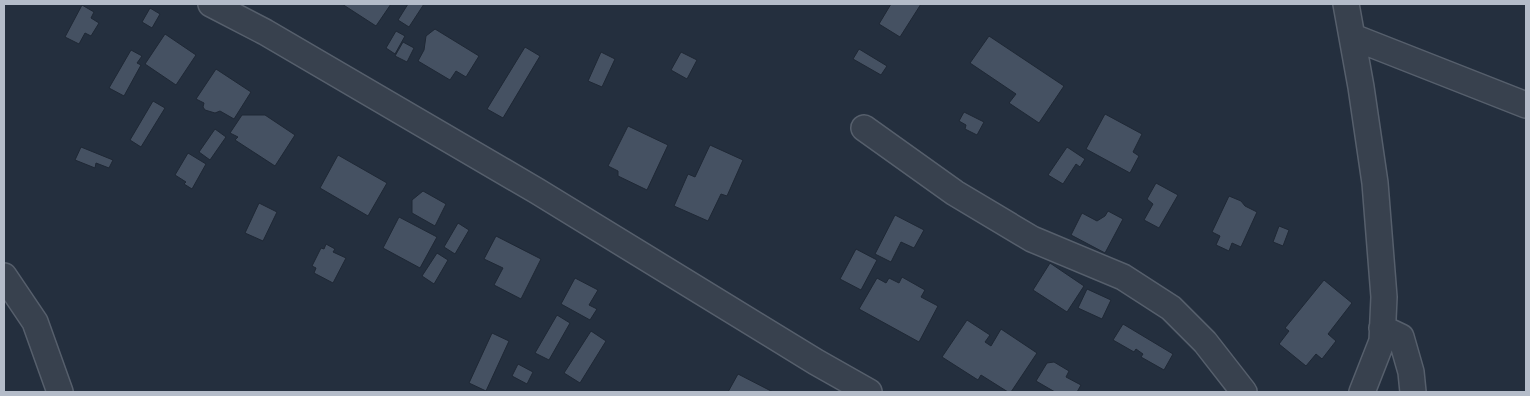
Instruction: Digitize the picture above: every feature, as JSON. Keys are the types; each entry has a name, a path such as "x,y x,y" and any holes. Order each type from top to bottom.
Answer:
{"street":[{"path":"211,4 265,32 537,190 816,362 869,392"},
{"path":"1346,4 1361,86 1375,184 1384,297 1382,340 1362,392"},
{"path":"1352,37 1526,105"},
{"path":"864,128 955,193 1032,239 1123,276 1171,308 1205,342 1244,392"},
{"path":"4,276 35,322 60,392"},
{"path":"1382,328 1401,337 1411,372 1413,392"}],"building":[{"path":"342,4 391,4 376,26"},
{"path":"408,4 424,4 409,27 398,20"},
{"path":"891,4 921,4 900,37 879,24"},
{"path":"82,5 94,12 91,18 99,23 91,36 85,33 79,44 65,37"},
{"path":"150,8 160,14 152,28 142,22"},
{"path":"435,29 479,56 466,77 456,71 450,80 418,61 424,50 426,36"},
{"path":"396,31 405,36 395,54 386,48"},
{"path":"165,34 196,55 176,85 145,64"},
{"path":"989,36 1064,86 1039,123 1009,103 1016,94 970,63"},
{"path":"403,42 414,48 407,62 395,56"},
{"path":"525,47 540,56 503,118 487,109"},
{"path":"859,49 887,66 881,75 853,59"},
{"path":"131,50 142,56 137,63 141,65 124,96 109,88"},
{"path":"601,52 615,59 602,87 588,81"},
{"path":"681,52 697,60 687,79 671,70"},
{"path":"216,69 251,92 234,119 220,111 215,113 205,110 203,107 204,103 196,99"},
{"path":"153,101 165,108 141,147 130,140"},
{"path":"964,112 984,122 977,135 965,129 966,125 959,121"},
{"path":"1105,114 1142,134 1133,152 1139,156 1130,173 1086,149"},
{"path":"242,115 265,115 295,135 275,166 235,140 238,137 230,133"},
{"path":"628,126 668,145 647,190 618,176 618,171 608,166"},
{"path":"215,129 226,137 210,160 199,152"},
{"path":"710,145 743,160 727,196 721,194 708,221 674,206 688,174 695,177"},
{"path":"81,147 113,160 109,168 96,163 95,168 75,160"},
{"path":"1067,147 1085,159 1080,167 1076,164 1063,184 1048,175"},
{"path":"188,153 206,164 192,189 184,184 186,182 175,175"},
{"path":"338,155 387,183 368,216 320,188"},
{"path":"1156,183 1178,195 1159,228 1144,220 1153,204 1147,199"},
{"path":"423,191 446,204 435,226 412,213 412,200"},
{"path":"1229,196 1241,201 1245,206 1257,212 1241,247 1232,243 1229,251 1216,245 1220,236 1212,232"},
{"path":"259,203 277,212 263,241 245,233"},
{"path":"1108,211 1123,219 1105,253 1071,235 1082,213 1097,221 1105,216"},
{"path":"895,215 924,230 914,248 901,242 891,262 875,254"},
{"path":"399,217 437,237 420,268 383,248"},
{"path":"458,223 469,230 455,254 444,247"},
{"path":"1279,226 1289,230 1283,246 1273,242"},
{"path":"496,236 541,259 521,299 494,285 503,268 484,259"},
{"path":"326,244 335,249 333,252 346,258 333,283 314,273 316,268 312,266 321,248 324,249"},
{"path":"856,249 877,260 861,290 840,279"},
{"path":"437,253 448,260 434,284 422,276"},
{"path":"1050,263 1084,286 1067,312 1033,290"},
{"path":"902,277 925,290 921,297 938,306 919,342 859,309 877,278 886,283 889,278 899,283"},
{"path":"575,278 598,290 589,305 597,309 590,320 561,304"},
{"path":"1324,280 1352,303 1328,334 1336,341 1322,359 1316,354 1306,366 1279,344 1289,331 1285,328"},
{"path":"1087,289 1111,300 1102,319 1078,308"},
{"path":"557,315 570,323 549,360 535,353"},
{"path":"967,320 990,335 985,342 991,346 1001,329 1037,353 1011,392 981,375 978,380 942,357"},
{"path":"1123,324 1173,354 1164,370 1141,357 1143,354 1136,349 1134,352 1113,340"},
{"path":"591,331 606,341 580,383 564,373"},
{"path":"492,333 509,341 486,391 469,383"},
{"path":"1054,362 1069,371 1066,377 1081,385 1077,392 1055,392 1036,381 1047,363"},
{"path":"518,364 533,372 527,384 512,376"},
{"path":"738,374 773,392 728,392"}]}
